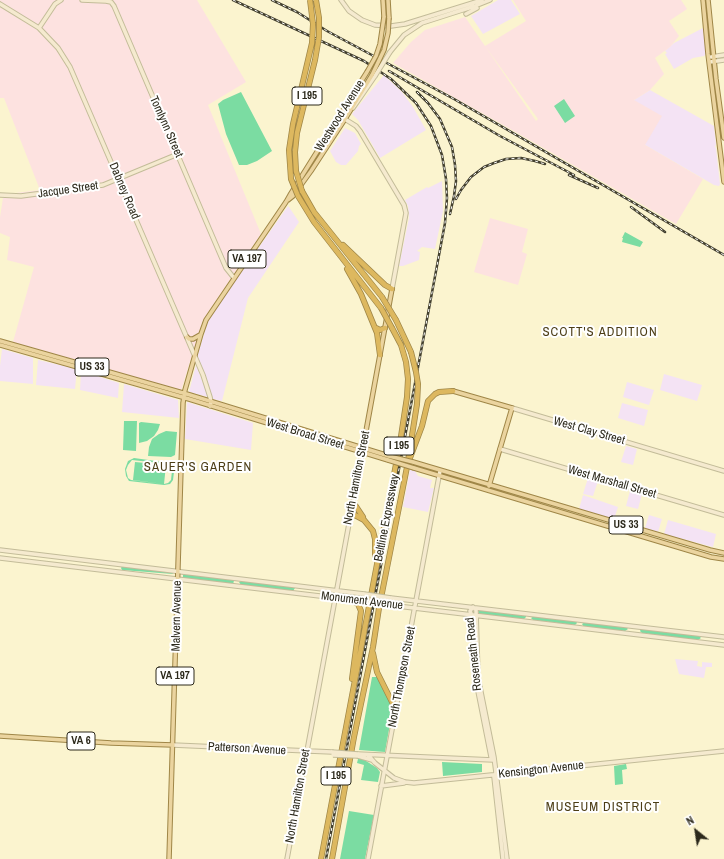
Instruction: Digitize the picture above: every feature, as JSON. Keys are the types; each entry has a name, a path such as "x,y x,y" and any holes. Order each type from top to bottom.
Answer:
{"highway":[{"name":"Beltline Expressway","path":"310,0 313,18 312,43 293,124 289,150 291,179 298,196 314,222 380,308 392,328 406,362 408,387 400,444 375,566 321,859"},
{"name":"Beltline Expressway","path":"316,0 319,18 318,46 297,132 295,152 296,171 302,191 314,212 382,297 396,320 411,352 418,384 407,467 332,859"},
{"path":"330,233 385,285 392,289"},
{"path":"341,257 361,294 374,326 379,340 380,354"},
{"path":"374,326 380,330 385,328"},
{"path":"407,467 422,426 428,401 439,392 453,391"},
{"path":"353,502 372,531 375,539 375,566"},
{"path":"351,513 367,523"},
{"path":"352,692 361,611 358,604 353,600"},
{"path":"373,647 376,668 391,698 394,717"}],"main road":[{"name":"VA 197","path":"373,75 385,46 389,18 388,0"},
{"path":"708,0 724,182"},
{"name":"Westwood Avenue","path":"184,396 200,334 208,315 286,202 376,56 380,44 384,17 383,1"},
{"path":"703,1 707,5 711,28"},
{"path":"703,1 724,138"},
{"name":"Westwood Avenue","path":"286,202 293,196 308,175 373,75"},
{"name":"North Hamilton Street","path":"353,502 392,289"},
{"path":"186,337 193,339 200,334"},
{"name":"West Broad Street","path":"0,341 363,450 439,476 712,557 724,559"},
{"name":"West Broad Street","path":"0,345 184,396"},
{"name":"West Clay Street","path":"453,391 512,408"},
{"name":"Malvern Avenue","path":"169,859 184,396"},
{"path":"488,490 512,408"},
{"name":"West Broad Street","path":"389,458 413,462 724,553"},
{"name":"Patterson Avenue","path":"0,736 108,743 173,745"}],"street":[{"path":"39,28 55,4 61,0"},
{"name":"Tomlynn Street","path":"82,0 106,1 111,2 114,6 226,268 234,278"},
{"path":"341,0 349,11 362,20 375,25 391,26 414,21 482,0"},
{"path":"466,14 489,0"},
{"name":"Westwood Avenue","path":"373,75 404,35 422,24 469,9 489,0"},
{"name":"Dabney Road","path":"0,4 39,28 58,48 70,67 206,383 211,404"},
{"path":"712,59 724,55"},
{"path":"712,59 724,60"},
{"name":"North Hamilton Street","path":"340,116 346,117 356,126 404,205 406,213 392,289"},
{"name":"Jacque Street","path":"0,195 21,196 89,188 107,184 178,154"},
{"name":"West Clay Street","path":"512,408 724,471"},
{"name":"West Marshall Street","path":"500,449 724,515"},
{"name":"North Thompson Street","path":"368,859 440,471"},
{"name":"North Hamilton Street","path":"287,859 353,502"},
{"name":"Monument Avenue","path":"0,550 724,637"},
{"name":"Monument Avenue","path":"0,558 177,578 362,602 724,645"},
{"name":"Roseneath Road","path":"473,607 470,610 474,615 475,676 491,757 493,760 504,859"},
{"name":"Patterson Avenue","path":"173,745 327,752 333,754 493,760"},
{"name":"Kensington Avenue","path":"368,755 384,771 394,778 405,782 414,783 724,751"},
{"path":"358,755 374,761"},
{"name":"Roseneath Road","path":"495,774 497,777 507,859"},
{"path":"381,786 405,782"}],"shaded area":[{"path":"0,0 197,0 246,82 208,105 261,234 203,320 180,394 13,342 34,267 7,260 10,237 0,233 0,217 3,198 16,193 40,190 4,98 0,98"},
{"path":"498,0 511,0 520,14 483,34 471,16"},
{"path":"513,0 681,0 687,9 669,21 679,36 670,47 655,58 664,74 650,90 634,100 662,116 645,145 703,179 676,224 393,63 411,42 425,30 465,17 485,46 526,21","holes":["485,46 538,119 536,121"]},
{"path":"703,28 706,54 704,56 693,58 674,69 665,54 667,53 665,51 674,43"},
{"path":"384,75 402,92 413,107 426,130 380,158 358,120 352,114"},
{"path":"650,90 714,126 719,186 714,185 645,145 634,100"},
{"path":"345,128 355,133 361,144 358,151 346,165 341,165 336,162 330,151"},
{"path":"442,181 443,211 435,249 422,247 417,251 420,252 419,260 399,266 409,218 408,206 405,200 427,187 428,188"},
{"path":"288,206 299,222 248,298 222,401 213,399 197,357 208,321"},
{"path":"490,218 528,229 522,252 527,254 518,285 474,272"},
{"path":"2,349 33,358 33,384 0,381"},
{"path":"38,360 77,369 75,389 36,385"},
{"path":"196,365 208,396 208,397 189,392"},
{"path":"81,371 119,383 118,398 80,390"},
{"path":"664,374 702,385 697,401 660,390"},
{"path":"627,382 654,390 649,405 623,397"},
{"path":"124,384 178,400 179,418 122,412"},
{"path":"187,402 253,423 251,450 185,439"},
{"path":"622,403 648,410 644,426 618,418"},
{"path":"626,446 637,449 633,465 621,462"},
{"path":"410,470 415,471 418,476 432,480 430,488 434,488 428,512 403,507"},
{"path":"588,478 598,481 593,496 583,494"},
{"path":"630,491 642,494 638,509 626,506"},
{"path":"583,495 618,507 614,519 579,509"},
{"path":"649,515 662,519 658,532 645,528"},
{"path":"668,520 716,534 713,547 664,534"},
{"path":"675,659 698,661 697,666 702,667 702,662 712,663 712,667 706,667 704,678 679,674"}],"green space":[{"path":"241,92 272,151 257,161 247,165 239,165 226,134 218,104 223,100"},
{"path":"564,99 575,116 565,123 554,106"},
{"path":"625,232 643,242 640,247 622,242"},
{"path":"124,421 137,421 136,451 123,450"},
{"path":"139,423 160,424 154,436 147,441 139,443"},
{"path":"166,431 177,432 175,455 171,457 148,456 152,439"},
{"path":"134,458 170,463 174,472 173,480 170,484 164,485 129,481 126,476 125,469 128,461","holes":["132,460 168,464 172,471 171,480 164,484 131,480 128,478 126,470"]},
{"path":"135,462 166,465 164,484 133,480"},
{"path":"122,566 172,572 173,574 122,570"},
{"path":"183,575 199,575 233,580 234,582 232,584 183,578"},
{"path":"241,581 295,588 293,591 241,585 239,582"},
{"path":"478,610 526,617 524,619 479,614"},
{"path":"534,616 576,621 577,623 575,625 533,620 531,618"},
{"path":"585,622 626,627 628,629 625,631 584,627 582,624"},
{"path":"641,629 699,636 701,638 698,640 642,633 640,631"},
{"path":"372,677 377,677 391,703 392,713 385,752 359,750"},
{"path":"358,759 363,759 377,768 380,772 378,782 361,780 364,765 357,763"},
{"path":"442,762 482,764 482,772 443,776"},
{"path":"626,764 627,769 622,770 623,784 615,785 614,766"},
{"path":"349,811 374,815 365,859 340,859"}],"railway":[{"path":"233,0 364,61 391,79 416,103 431,126 442,155 446,179 447,198 445,223 326,859"},
{"path":"272,0 297,12 327,31 454,99 724,255"},
{"path":"389,71 500,136 574,175"},
{"path":"417,92 428,103 440,119 452,147 456,181 450,214"},
{"path":"456,199 471,177 484,167 494,163 506,159 521,158 545,164"},
{"path":"569,175 598,188"},
{"path":"631,207 665,232"}],"district":[{"name":"SCOTT'S ADDITION","path":"600,333"},
{"name":"SAUER'S GARDEN","path":"198,468"},
{"name":"MUSEUM DISTRICT","path":"603,808"}]}
